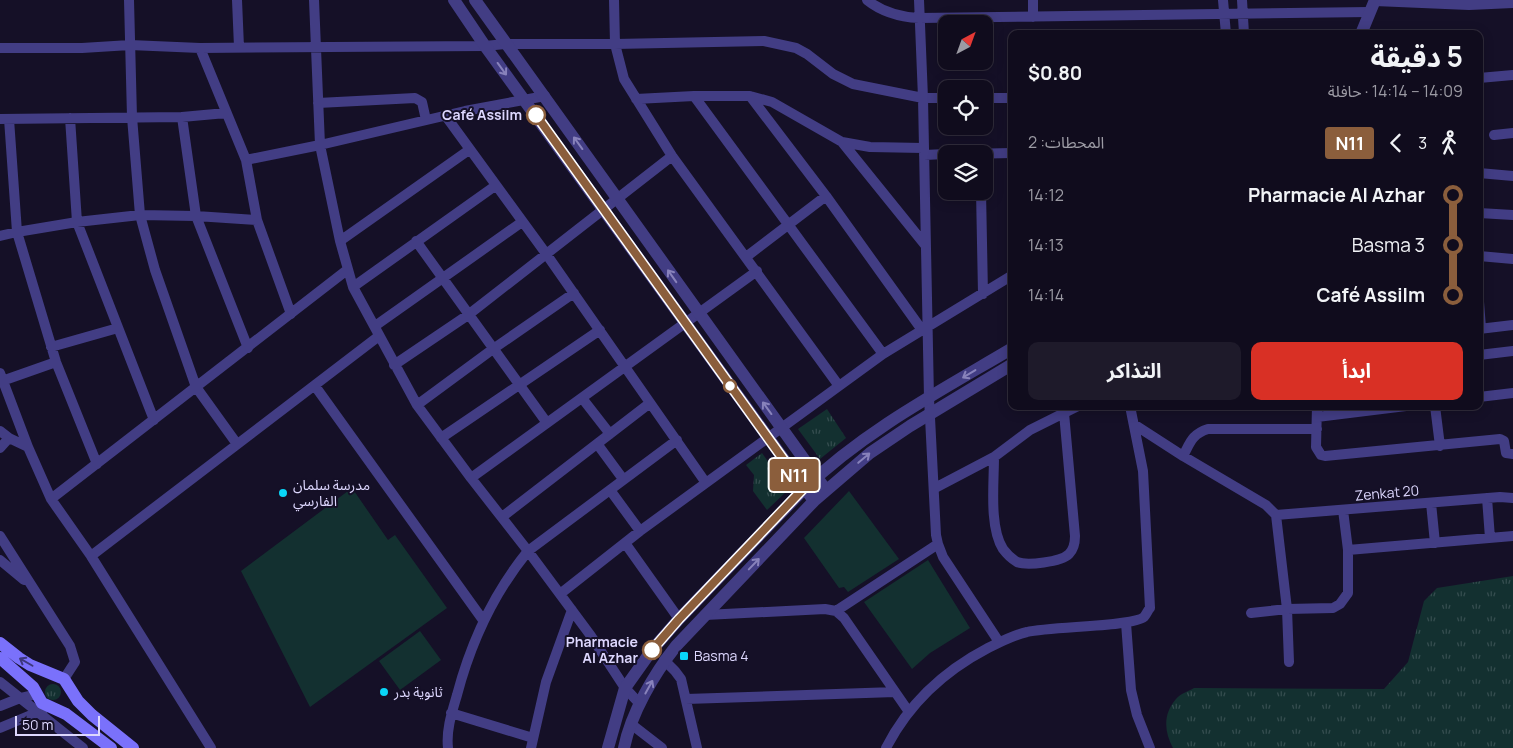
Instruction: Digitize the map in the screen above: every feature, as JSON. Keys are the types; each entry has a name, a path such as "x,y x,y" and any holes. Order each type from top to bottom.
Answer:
{"main road":[{"path":"0,643 19,658 63,681 78,701 133,748"},
{"path":"0,658 37,692 42,703 48,709 66,714 111,748"},
{"path":"37,692 39,682 50,675 63,681"},
{"path":"48,709 64,704 68,700 63,681"}],"street":[{"path":"129,0 132,117 140,215 155,270 196,387 237,444"},
{"path":"237,0 239,47"},
{"path":"314,0 320,145 340,241 353,287 417,404 572,610 625,688 640,704"},
{"path":"454,0 684,323 814,501"},
{"path":"475,0 826,490"},
{"path":"614,0 615,44 624,79 672,156 839,386"},
{"path":"867,0 882,10 919,18 1243,14 1373,4 1469,5 1513,3"},
{"path":"919,0 926,246 925,328 938,544 944,557 999,642"},
{"path":"1033,0 1033,16"},
{"path":"1223,0 1226,30"},
{"path":"1242,0 1244,30"},
{"path":"1363,30 1373,4"},
{"path":"0,48 485,46 505,44 615,44 764,40 796,48 834,74 853,84 872,90 923,98 938,98"},
{"path":"200,48 246,160 257,220 290,314"},
{"path":"1483,78 1513,75"},
{"path":"246,160 320,145 445,115 545,96"},
{"path":"694,96 883,354"},
{"path":"636,99 750,96 772,102 842,142 870,148 938,153"},
{"path":"750,96 925,328"},
{"path":"318,103 416,98 422,102 426,120"},
{"path":"993,98 1008,98"},
{"path":"97,464 56,362 16,232 4,119 182,117 226,113"},
{"path":"445,115 574,293 706,483"},
{"path":"182,117 196,216 248,348"},
{"path":"70,118 77,222 154,420"},
{"path":"1494,135 1513,133"},
{"path":"842,142 926,246"},
{"path":"340,241 469,150"},
{"path":"993,154 1008,153"},
{"path":"394,365 468,315 672,156"},
{"path":"1483,173 1513,176"},
{"path":"353,287 495,186"},
{"path":"746,257 826,196"},
{"path":"981,200 983,294"},
{"path":"1483,213 1513,215"},
{"path":"0,236 77,222 140,215 257,220"},
{"path":"91,556 315,386 377,331 442,278 522,222"},
{"path":"416,241 547,423"},
{"path":"1483,256 1513,259"},
{"path":"51,499 348,270"},
{"path":"471,478 757,271"},
{"path":"560,594 640,531 883,354 1008,278"},
{"path":"417,404 493,348 574,293"},
{"path":"1483,328 1513,325"},
{"path":"51,347 118,328"},
{"path":"441,438 600,330"},
{"path":"608,748 625,688 652,650 679,619 804,488 860,442 1008,351"},
{"path":"1483,355 1513,352"},
{"path":"56,362 1,377 28,448 51,499 91,556 211,748"},
{"path":"624,748 631,724 640,704 664,660 814,501 870,453 931,413 1008,367"},
{"path":"315,386 483,620"},
{"path":"1483,397 1513,393"},
{"path":"582,398 610,434"},
{"path":"502,517 598,445 650,403"},
{"path":"935,488 994,457 1030,430 1070,410"},
{"path":"886,748 909,712 927,690 965,660 999,642 1025,632 1047,628 1126,623 1144,618 1150,608 1143,471 1131,410"},
{"path":"1347,410 1317,412 1316,447 1321,455 1440,446 1500,439 1504,441 1506,454 1513,454"},
{"path":"1436,410 1440,446"},
{"path":"994,457 994,518 1004,550 1013,559 1025,563 1066,557 1073,548 1075,536 1064,413"},
{"path":"1134,425 1266,505 1276,515 1287,609 1289,662"},
{"path":"1183,456 1194,437 1199,432 1208,429 1316,430"},
{"path":"0,431 28,448"},
{"path":"0,448 9,438"},
{"path":"448,748 447,737 466,660 483,620 515,567 528,551 676,440"},
{"path":"598,445 623,479"},
{"path":"610,490 640,531"},
{"name":"Zenkat 20","path":"1276,515 1500,497 1513,498"},
{"path":"1487,498 1490,538"},
{"path":"1431,503 1436,543"},
{"path":"1251,613 1287,609 1333,608 1340,604 1348,593 1348,550 1343,510"},
{"path":"0,536 73,654 75,662 63,681"},
{"path":"1348,550 1513,536"},
{"path":"625,543 679,619"},
{"path":"836,611 938,544"},
{"path":"0,560 31,585"},
{"path":"705,615 825,609 836,611 844,618 909,712"},
{"path":"452,713 532,743 546,682 572,610"},
{"path":"1126,623 1131,690 1137,715 1150,748"},
{"path":"664,660 681,679 697,748"},
{"path":"0,682 20,698 48,709 83,748"},
{"path":"0,706 37,692"},
{"path":"686,699 895,692"},
{"path":"0,728 48,709"},
{"path":"631,724 662,748"}],"green space":[{"path":"827,409 846,438 820,459 798,429"},
{"path":"762,453 788,490 767,510 753,491 754,475 746,465"},
{"path":"352,488 388,540 395,535 447,608 310,707 241,571"},
{"path":"849,491 899,559 848,592 844,587 839,588 804,538"},
{"path":"928,560 970,628 930,653 912,669 864,602"},
{"path":"1513,576 1513,748 1173,748 1170,742 1166,723 1169,711 1178,697 1194,688 1384,689 1408,662 1424,601 1437,588"},
{"path":"420,631 441,660 400,690 379,661"},
{"path":"50,684 56,684 61,689 59,698 50,700 45,695 45,689"}],"bus line":[{"name":"N11","path":"536,115 804,488 679,619 652,650"}],"place":[{"name":"Café Assilm","path":"536,115"},
{"name":"مدرسة سلمان الفارسي","path":"283,493"},
{"name":"Pharmacie Al Azhar","path":"652,650"},
{"name":"Basma 4","path":"684,656"},
{"name":"ثانوية بدر","path":"384,692"}]}
